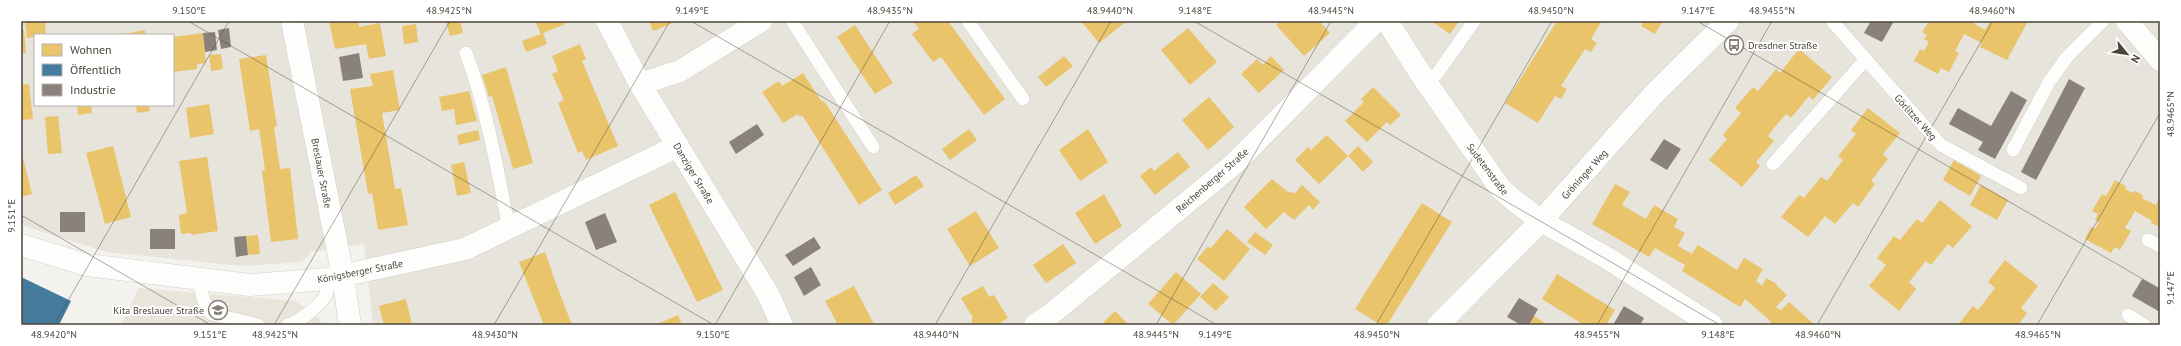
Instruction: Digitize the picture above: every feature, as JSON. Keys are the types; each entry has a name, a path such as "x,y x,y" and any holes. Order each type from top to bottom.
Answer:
{"street":[{"name":"Breslauer Straße","path":"292,21 335,277 350,325"},
{"name":"Danziger Straße","path":"607,21 640,84 768,294 782,325"},
{"path":"640,84 680,71 761,21"},
{"name":"Reichenberger Straße","path":"1035,325 1050,315 1235,163 1376,21"},
{"name":"Sudetenstraße","path":"1387,21 1424,79 1500,188 1541,221 1607,258 1712,325"},
{"name":"Gröninger Weg","path":"1438,325 1541,221 1654,94 1728,21"},
{"path":"2127,21 2157,50"},
{"name":"Königsberger Straße","path":"21,245 87,265 250,285 335,277 465,249 678,146"}],"lane":[{"path":"792,21 873,147"},
{"path":"968,21 1023,99"},
{"path":"1424,79 1436,74 1474,21"},
{"name":"Görlitzer Weg","path":"1832,21 1941,145 2021,188"},
{"path":"2013,150 2049,82 2067,57 2103,21"},
{"path":"466,53 476,81 490,132 509,228"},
{"path":"1773,164 1866,59"},
{"path":"288,325 296,323 319,303 335,277"},
{"path":"198,279 204,301 212,314 258,325"},
{"path":"2128,315 2144,325"}],"shaded area":[{"path":"21,21 2160,21 2160,325 373,325 364,244 311,252 302,262 242,266 106,252 21,225"},
{"path":"2126,37 2154,71 2151,74 2150,89 2124,59"},
{"name":"Kita Breslauer Straße","path":"139,288 296,301 319,318 322,325 121,325"}],"building: Wohnen":[{"path":"25,21 45,21 46,34 34,34 34,37 27,38"},
{"path":"329,21 358,21 359,27 380,23 386,56 369,59 366,44 335,49"},
{"path":"446,21 460,21 463,33 450,36"},
{"path":"535,21 564,21 565,24 543,33 547,44 526,52 522,41 541,34"},
{"path":"649,21 678,21 653,31"},
{"path":"913,21 948,21 1005,99 984,115 941,57 933,62 912,34 919,29"},
{"path":"1081,21 1127,21 1099,43"},
{"path":"1281,21 1319,21 1330,33 1304,56 1276,25"},
{"path":"1431,21 1459,21 1450,34"},
{"path":"1557,21 1602,21 1591,39 1597,43 1591,52 1585,49 1561,86 1567,89 1561,99 1555,96 1538,123 1505,103"},
{"path":"1644,21 1663,21 1655,34 1641,26"},
{"path":"1929,21 1970,21 1985,30 1990,21 2028,21 2007,60 1980,47 1982,43 1964,34 1955,51 1959,53 1949,72 1941,68 1938,74 1914,61 1920,49 1924,51 1929,42 1924,39 1927,35 1922,32"},
{"path":"416,24 418,42 404,44 402,26"},
{"path":"855,25 893,83 875,94 837,37"},
{"path":"1188,28 1217,62 1190,85 1161,50"},
{"path":"21,30 24,30 26,53 21,53"},
{"path":"145,30 145,34 123,34"},
{"path":"203,33 206,63 197,64 197,69 174,72 174,37"},
{"path":"580,44 586,59 582,61 618,146 586,160 582,151 578,153 558,103 564,100 552,74 558,71 552,56"},
{"path":"1799,49 1832,77 1813,100 1809,96 1791,118 1786,114 1773,129 1768,136 1774,141 1756,162 1760,166 1742,187 1709,160 1727,139 1723,135 1741,113 1735,108 1753,87 1758,91 1776,69 1780,73"},
{"path":"221,54 223,69 211,71 209,55"},
{"path":"266,55 277,126 274,127 280,169 290,168 298,239 271,242 262,171 265,170 259,129 250,131 239,59"},
{"path":"1064,56 1073,66 1046,87 1038,77"},
{"path":"1271,56 1284,70 1259,93 1241,74 1257,59 1263,65"},
{"path":"506,67 533,163 513,169 492,96 489,97 482,75"},
{"path":"393,70 400,110 382,113 395,189 401,188 408,225 378,230 372,193 368,194 350,89 373,86 370,74"},
{"path":"803,73 822,102 824,101 882,190 859,205 802,115 800,117 798,114 783,123 762,92 779,81 782,86"},
{"path":"29,84 33,119 21,120 21,85"},
{"path":"1373,87 1401,115 1390,125 1387,122 1367,142 1345,121 1364,102 1361,99"},
{"path":"469,91 477,121 456,125 454,109 442,111 439,97"},
{"path":"1209,97 1234,127 1208,150 1182,120"},
{"path":"209,104 214,134 190,138 186,108"},
{"path":"77,106 91,106 92,113 78,115"},
{"path":"136,106 149,106 150,111 137,113"},
{"path":"1868,108 1900,133 1883,154 1888,159 1871,181 1875,184 1858,207 1853,203 1835,224 1825,216 1808,237 1781,217 1799,195 1804,198 1821,177 1827,181 1843,160 1838,156 1856,134 1851,130"},
{"path":"58,116 62,153 48,154 45,117"},
{"path":"969,129 977,140 950,160 942,149"},
{"path":"1088,129 1108,162 1080,181 1059,150"},
{"path":"478,130 480,140 459,145 457,135"},
{"path":"1327,135 1348,156 1319,184 1295,160 1308,147 1311,150"},
{"path":"113,146 131,217 105,224 86,153"},
{"path":"1358,146 1373,162 1363,172 1348,156"},
{"path":"21,150 32,194 21,197"},
{"path":"1178,152 1190,167 1155,195 1140,176 1151,167 1154,171"},
{"path":"207,157 218,231 191,235 191,233 181,234 179,215 187,213 179,161"},
{"path":"1954,160 1981,176 1970,196 1943,180"},
{"path":"464,162 471,193 457,196 451,165"},
{"path":"916,175 924,186 895,205 888,193"},
{"path":"1272,179 1288,192 1295,193 1302,185 1320,202 1313,210 1309,205 1294,220 1284,212 1266,229 1244,207"},
{"path":"2115,180 2127,187 2125,189 2133,193 2135,191 2143,195 2142,198 2156,205 2160,197 2160,227 2151,223 2152,221 2135,211 2125,228 2131,231 2120,250 2115,247 2111,253 2085,239 2091,227 2095,229 2099,222 2095,220 2098,214 2092,211 2102,194 2106,196"},
{"path":"1615,184 1630,192 1622,205 1646,219 1654,205 1678,219 1674,227 1685,233 1678,246 1692,254 1698,245 1737,270 1744,258 1763,269 1756,281 1762,286 1766,278 1777,284 1776,285 1787,295 1776,307 1781,310 1789,302 1815,325 1770,325 1771,322 1745,299 1740,307 1682,271 1685,265 1655,248 1649,257 1592,224"},
{"path":"1981,185 2008,200 1997,220 1970,205"},
{"path":"675,192 723,290 697,302 649,205"},
{"path":"1104,194 1122,226 1095,244 1075,213"},
{"path":"1940,200 1972,226 1953,248 1948,244 1931,265 1926,261 1909,282 1916,289 1899,311 1869,286 1886,265 1877,258 1894,236 1900,240 1917,219 1922,223"},
{"path":"1422,203 1452,222 1387,325 1381,325 1355,309"},
{"path":"976,211 999,248 970,266 947,229"},
{"path":"1227,229 1250,249 1224,281 1197,259 1208,246 1210,249"},
{"path":"1255,232 1273,245 1265,255 1247,242"},
{"path":"258,235 260,254 248,255 246,236"},
{"path":"1063,244 1076,263 1046,283 1033,265"},
{"path":"545,252 572,325 544,325 519,262"},
{"path":"2005,260 2038,286 2021,308 2027,313 2018,325 1958,325 1973,306 1978,310 1995,288 1988,282"},
{"path":"1176,272 1201,294 1173,325 1148,304"},
{"path":"1557,274 1615,310 1606,325 1584,325 1542,299"},
{"path":"1213,283 1229,297 1216,311 1200,297"},
{"path":"854,286 874,324 872,325 838,325 825,301"},
{"path":"983,286 989,297 994,295 1008,318 997,325 974,325 971,320 973,318 961,298"},
{"path":"406,299 412,325 384,325 379,306"},
{"path":"1115,311 1129,325 1101,325"},
{"path":"678,315 682,325 655,325"},
{"path":"1534,316 1545,323 1544,325 1529,325"}],"building: Öffentlich":[{"path":"21,277 71,301 59,325 21,325"}],"building: Industrie":[{"path":"1871,21 1894,21 1882,42 1864,33"},
{"path":"229,28 231,47 221,49 218,30"},
{"path":"215,32 217,50 205,52 203,33"},
{"path":"359,53 363,78 343,81 339,57"},
{"path":"2069,79 2085,88 2036,180 2021,172"},
{"path":"2011,91 2027,100 1995,159 1978,150 1983,142 1949,124 1958,108 1991,126"},
{"path":"757,124 764,135 736,154 729,142"},
{"path":"1664,139 1681,149 1667,170 1650,160"},
{"path":"60,212 85,212 85,232 60,232"},
{"path":"605,213 617,242 596,250 585,222"},
{"path":"150,229 175,229 175,249 150,249"},
{"path":"246,236 248,255 236,257 234,237"},
{"path":"814,237 821,248 793,266 785,255"},
{"path":"811,267 821,285 804,296 794,277"},
{"path":"2142,279 2160,289 2160,312 2132,296"},
{"path":"1519,298 1538,309 1529,325 1521,325 1507,317"},
{"path":"1624,306 1644,318 1640,325 1613,325"}],"place":[{"name":"Dresdner Straße","path":"1734,45"},
{"name":"Kita Breslauer Straße","path":"218,310"}]}
